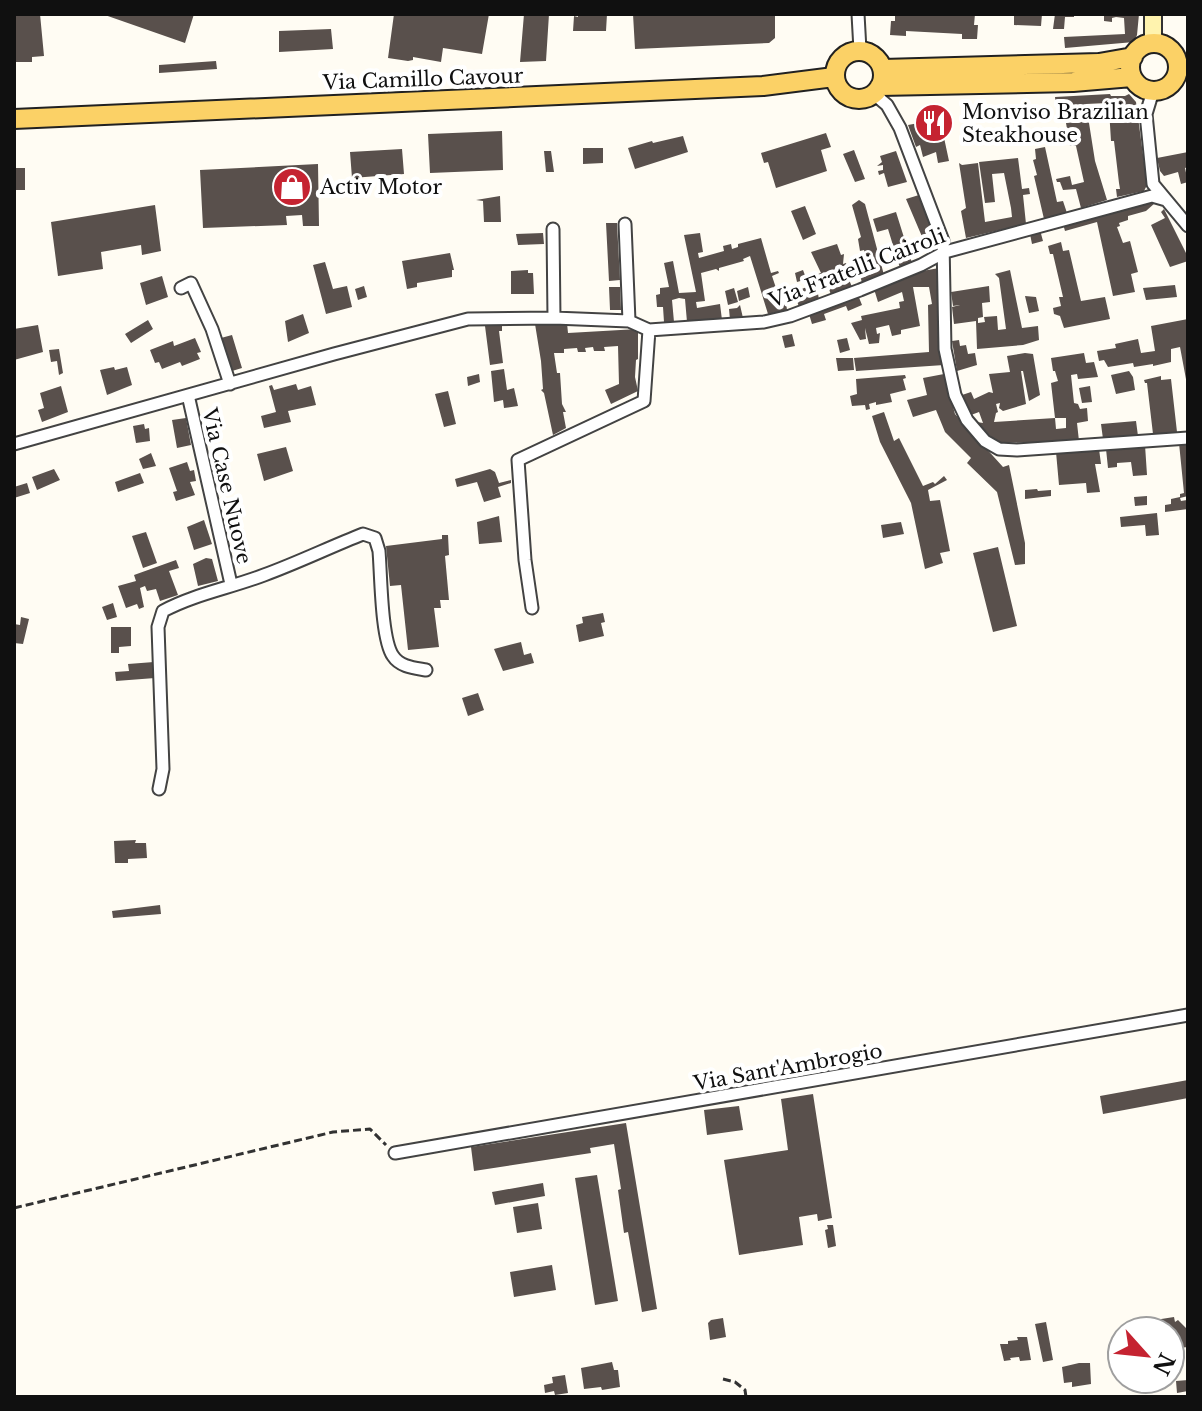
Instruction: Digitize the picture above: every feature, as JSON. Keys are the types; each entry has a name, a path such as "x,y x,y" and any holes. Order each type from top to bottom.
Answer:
{"main road":[{"path":"1153,44 1181,54 1177,70 1182,78 1166,88 1153,91 1141,87 1132,77 1131,63 1141,48 1153,44"},
{"path":"879,83 874,56 860,50 851,51 838,61 834,77 840,91 846,96 860,99 879,83 1099,63 1133,57"},
{"name":"Via Camillo Cavour","path":"14,119 763,86 834,77"},
{"path":"879,83 1073,82 1132,77"}],"street":[{"path":"858,14 860,50"},
{"path":"1153,14 1153,44"},
{"path":"879,83 900,128 945,252 945,349 955,395 967,420 985,441 999,449 1017,450 1188,438"},
{"path":"1153,91 1146,114 1153,184 1188,226"},
{"name":"Via Fratelli Cairoli","path":"14,444 468,319 629,321 649,330 752,324 790,316 921,265 945,252 1152,196 1166,200"},
{"path":"625,224 629,321"},
{"path":"553,229 554,318"},
{"path":"181,288 191,283 212,329 230,384"},
{"path":"532,608 525,560 518,460 644,401 649,330"},
{"name":"Via Case Nuove","path":"188,395 231,584"},
{"name":"Via Case Nuove","path":"159,789 163,769 158,627 163,611 231,584 261,576 363,534 375,538 379,551 386,641 393,658 406,666 426,670"},
{"name":"Via Sant'Ambrogio","path":"395,1153 1188,1015"}],"path":[{"path":"14,1208 333,1132 370,1129 395,1153"},
{"path":"723,1379 735,1382 745,1390 746,1397"}],"building":[{"path":"14,14 40,14 44,56 32,57 32,62 14,62"},
{"path":"102,14 194,14 185,43"},
{"path":"394,14 489,14 482,54 443,48 441,62 413,57 408,61 388,58"},
{"path":"524,14 549,14 546,61 520,62"},
{"path":"578,14 607,14 606,31 573,31 574,16 578,17"},
{"path":"633,14 775,14 775,38 769,43 635,49"},
{"path":"895,14 975,14 977,39 962,39 962,34 906,31 906,36 890,35"},
{"path":"1014,14 1042,14 1041,26 1014,25"},
{"path":"1055,14 1074,14 1074,17 1065,17 1064,29 1053,29"},
{"path":"1104,14 1139,14 1134,42 1065,48 1064,37 1125,34 1124,18 1104,21"},
{"path":"331,29 333,49 279,52 279,31"},
{"path":"216,61 217,69 159,73 159,65"},
{"path":"1129,94 1136,102 1147,185 1144,191 1117,197 1116,189 1120,189 1107,103 1086,104 1095,161 1107,200 1081,208 1076,189 1063,190 1056,179 1070,176 1072,185 1084,182 1076,146 1070,146 1066,123 1072,122 1069,107 1056,107 1055,97"},
{"path":"940,119 949,161 938,163 936,152 923,157 908,125"},
{"path":"502,131 503,170 430,173 428,134"},
{"path":"826,133 831,147 821,150 827,171 776,188 768,162 764,163 761,153"},
{"path":"683,136 688,152 635,169 628,148"},
{"path":"1045,147 1057,202 1063,201 1067,213 1044,219 1033,160 1036,159 1035,149"},
{"path":"583,148 603,148 603,163 583,164"},
{"path":"402,149 404,174 352,178 350,152"},
{"path":"854,150 865,179 855,182 843,154"},
{"path":"544,151 551,151 554,172 546,172"},
{"path":"896,151 907,182 888,187 884,173 879,175 878,171 883,170 883,165 877,166 882,162 880,156"},
{"path":"1188,152 1188,167 1185,168 1188,182 1181,184 1178,172 1164,176 1157,158"},
{"path":"1018,158 1022,189 1029,188 1030,194 1023,195 1026,224 966,238 961,211 966,208 959,163 978,163 985,222 1012,217 1004,173 992,174 995,202 985,203 979,162"},
{"path":"318,164 319,226 303,226 302,215 286,216 287,225 203,228 200,170"},
{"path":"14,168 25,168 25,190 14,190"},
{"path":"919,195 937,241 926,246 906,199"},
{"path":"500,196 501,222 484,222 483,201 476,200"},
{"path":"859,200 865,204 884,275 862,283 860,275 870,272 864,250 860,251 858,239 861,237 852,205"},
{"path":"1152,201 1155,203 1146,211 1128,216 1128,220 1117,227 1123,243 1130,241 1138,272 1131,274 1135,292 1113,296 1097,222 1065,231 1063,224"},
{"path":"155,205 161,251 142,255 141,245 101,252 103,269 58,276 51,222"},
{"path":"805,206 816,234 803,240 791,211"},
{"path":"1164,209 1188,257 1188,261 1170,267 1151,225 1165,218 1161,212"},
{"path":"896,212 912,263 900,268 888,229 877,232 873,219"},
{"path":"606,223 617,223 620,280 609,281"},
{"path":"1040,230 1043,241 1032,244 1030,234"},
{"path":"543,233 544,244 518,245 516,234"},
{"path":"700,233 703,252 698,253 699,258 724,251 723,246 731,244 732,249 738,244 761,238 771,273 779,273 772,276 779,297 807,287 804,280 797,282 795,273 803,270 806,278 821,273 811,252 837,244 841,255 844,254 843,264 846,263 844,267 852,287 831,295 827,283 817,287 819,300 799,307 796,298 786,302 787,310 768,314 750,256 744,261 719,268 719,271 701,273 705,301 696,302 697,308 720,304 722,320 687,322 685,299 679,298 672,300 674,322 664,322 663,307 657,307 656,295 660,294 660,288 669,287 664,263 673,261 679,293 696,292 684,235"},
{"path":"1061,242 1063,251 1069,250 1081,301 1105,297 1110,319 1064,328 1060,316 1054,314 1053,308 1061,306 1059,297 1063,297 1053,254 1050,254 1048,246"},
{"path":"450,253 454,270 452,277 417,283 417,287 407,289 402,261"},
{"path":"325,262 333,289 347,286 352,307 326,314 313,265"},
{"path":"939,268 944,365 856,371 854,358 929,352 928,305 932,304 929,287 913,287 920,326 901,330 901,334 892,336 889,325 876,328 877,334 880,333 879,343 869,344 865,328 866,339 860,340 851,323 862,320 861,316 900,308 899,302 904,301 902,292 878,302 874,289 917,272"},
{"path":"528,270 528,273 533,273 534,294 511,294 511,271"},
{"path":"1010,270 1022,328 1038,326 1039,340 1023,345 977,349 976,321 954,324 952,307 960,305 953,306 951,292 989,286 990,302 982,303 983,317 978,318 978,323 985,322 984,317 997,316 998,330 1006,329 999,278 995,274"},
{"path":"162,276 168,297 146,305 140,283"},
{"path":"1175,285 1177,297 1146,300 1143,288"},
{"path":"364,286 367,297 358,300 355,289"},
{"path":"609,287 620,287 621,310 610,310"},
{"path":"748,287 750,297 739,301 737,291"},
{"path":"734,288 738,302 728,305 725,291"},
{"path":"858,295 862,305 848,311 846,306 824,314 826,320 812,324 809,314"},
{"path":"1025,296 1036,297 1039,311 1029,313"},
{"path":"740,305 743,318 730,320 729,309"},
{"path":"303,314 309,333 288,342 285,321"},
{"path":"1188,319 1188,390 1180,347 1171,349 1171,362 1153,366 1134,367 1133,363 1108,367 1104,360 1099,361 1097,351 1116,348 1115,344 1138,339 1141,353 1155,351 1151,326"},
{"path":"148,320 153,329 131,343 125,334"},
{"path":"567,323 568,333 638,329 635,377 638,391 611,404 605,390 619,384 618,346 604,347 605,351 594,351 593,347 585,348 586,352 578,352 577,348 554,353 557,373 560,373 566,428 553,435 541,390 541,361 535,324"},
{"path":"38,325 43,352 14,360 14,329"},
{"path":"502,325 502,331 499,331 503,363 490,365 485,326"},
{"path":"792,334 795,346 785,348 782,336"},
{"path":"232,335 242,368 232,371 221,338"},
{"path":"195,338 201,352 197,353 200,359 162,369 159,362 155,363 150,350 173,341 174,346"},
{"path":"847,338 850,350 840,353 837,340"},
{"path":"959,340 960,346 966,345 968,354 975,353 977,365 957,371 952,341"},
{"path":"59,349 63,373 59,375 57,361 51,362 49,350"},
{"path":"1084,353 1086,363 1094,362 1098,377 1078,379 1077,374 1071,375 1074,403 1080,409 1087,408 1088,421 1077,423 1079,441 1003,443 995,441 977,422 983,423 979,412 971,415 962,395 971,392 974,399 993,393 989,374 1010,372 1007,356 1033,354 1040,395 1029,401 1021,371 1026,404 1003,411 999,408 1000,403 996,404 998,412 994,422 1055,418 1051,383 1058,381 1051,358","holes":["1055,418 1066,418 1066,428 1056,429"]},
{"path":"836,358 853,358 854,370 838,371"},
{"path":"114,367 115,370 127,367 132,385 107,395 100,370"},
{"path":"504,369 507,390 514,388 518,406 504,408 503,400 494,402 491,371"},
{"path":"1129,371 1135,390 1116,394 1111,375"},
{"path":"479,374 480,382 468,386 467,377"},
{"path":"944,374 955,414 1003,467 1009,465 1025,543 1025,564 1015,565 997,492 967,463 971,458 945,432 936,410 913,417 907,400 927,395 923,378"},
{"path":"905,375 906,390 890,394 892,402 869,404 870,409 866,410 865,405 852,406 850,396 857,394 856,379"},
{"path":"1161,376 1161,380 1171,379 1177,432 1153,434 1147,383 1144,380"},
{"path":"296,384 298,390 311,386 316,405 288,411 291,422 264,428 261,416 276,412 269,386 272,385 274,390"},
{"path":"61,386 68,412 42,422 38,410 44,408 40,393"},
{"path":"1090,386 1092,402 1082,403 1079,388"},
{"path":"448,391 456,424 444,427 435,394"},
{"path":"884,412 894,441 899,438 923,486 935,484 944,476 947,480 928,490 930,501 940,500 950,551 940,553 943,563 925,569 911,503 880,442 872,416"},
{"path":"186,418 191,445 177,448 172,420"},
{"path":"1136,421 1138,436 1103,439 1101,424"},
{"path":"144,424 145,429 149,428 150,441 136,443 133,426"},
{"path":"1179,443 1188,443 1188,496 1180,498 1181,501 1187,500 1188,509 1165,512 1165,505 1171,504 1171,499 1184,493"},
{"path":"1145,445 1147,475 1133,476 1131,462 1117,463 1117,467 1108,468 1106,449"},
{"path":"286,447 293,471 264,481 257,454"},
{"path":"1099,449 1101,464 1095,464 1100,492 1087,493 1086,483 1059,485 1056,452"},
{"path":"151,453 156,466 143,469 139,459"},
{"path":"187,462 190,471 194,470 196,481 190,482 195,495 176,501 173,492 177,491 169,468"},
{"path":"54,469 60,480 37,490 32,477"},
{"path":"490,469 495,472 499,483 511,480 511,483 498,487 501,497 484,502 477,482 457,487 455,479"},
{"path":"140,473 144,483 118,492 115,482"},
{"path":"27,483 30,493 14,498 14,487"},
{"path":"1025,490 1051,490 1051,496 1025,499"},
{"path":"1147,496 1147,505 1135,506 1134,497"},
{"path":"1157,513 1159,535 1146,536 1145,525 1121,527 1120,517"},
{"path":"499,516 502,542 479,544 477,522"},
{"path":"204,520 212,544 194,550 187,527"},
{"path":"901,522 904,534 883,538 881,525"},
{"path":"146,532 157,563 143,568 132,536"},
{"path":"442,535 448,535 449,555 445,556 449,600 440,600 441,608 434,608 439,647 408,650 401,585 390,586 386,546 442,539"},
{"path":"998,547 1017,626 993,632 973,553"},
{"path":"206,558 212,559 218,581 198,586 193,564"},
{"path":"176,560 179,568 169,571 178,595 160,601 156,589 147,591 145,586 140,588 144,607 139,609 137,604 126,608 118,586 136,581 134,575"},
{"path":"113,603 117,617 107,620 102,607"},
{"path":"603,613 605,622 601,623 604,636 579,642 576,625 583,623 582,617"},
{"path":"21,617 29,619 23,644 14,643 14,624 20,625"},
{"path":"111,627 131,627 131,646 119,647 119,653 111,653"},
{"path":"521,642 524,655 531,653 534,663 503,671 494,649"},
{"path":"154,662 155,678 116,681 115,672 129,671 128,664"},
{"path":"478,693 484,710 468,716 462,698"},
{"path":"136,840 135,843 146,843 147,858 115,863 114,841"},
{"path":"160,905 161,914 113,918 112,911"},
{"path":"1188,1080 1188,1098 1103,1114 1100,1096"},
{"path":"813,1094 832,1218 818,1221 817,1214 799,1217 803,1245 739,1255 724,1160 788,1150 781,1099"},
{"path":"739,1106 743,1130 707,1135 704,1110"},
{"path":"626,1123 657,1309 642,1312 628,1232 624,1233 614,1144 590,1148 591,1153 474,1171 471,1147"},
{"path":"597,1175 618,1301 595,1305 575,1178"},
{"path":"543,1183 545,1196 495,1205 492,1192"},
{"path":"538,1203 542,1229 517,1233 513,1207"},
{"path":"827,1225 833,1225 836,1246 828,1248 825,1230 828,1229"},
{"path":"552,1265 556,1290 514,1297 510,1272"},
{"path":"723,1318 726,1337 710,1340 708,1323"},
{"path":"1046,1322 1053,1360 1043,1362 1035,1324"},
{"path":"1017,1337 1027,1337 1031,1360 1020,1361 1019,1357 1004,1361 1000,1344 1018,1340"},
{"path":"612,1362 614,1370 618,1370 620,1387 584,1389 581,1368"},
{"path":"1090,1363 1091,1384 1072,1387 1072,1382 1064,1383 1062,1367"},
{"path":"565,1375 568,1393 545,1393 544,1385 553,1383 552,1377"}],"place":[{"name":"Monviso Brazilian Steakhouse","path":"934,123"},
{"name":"Activ Motor","path":"292,187"}]}
